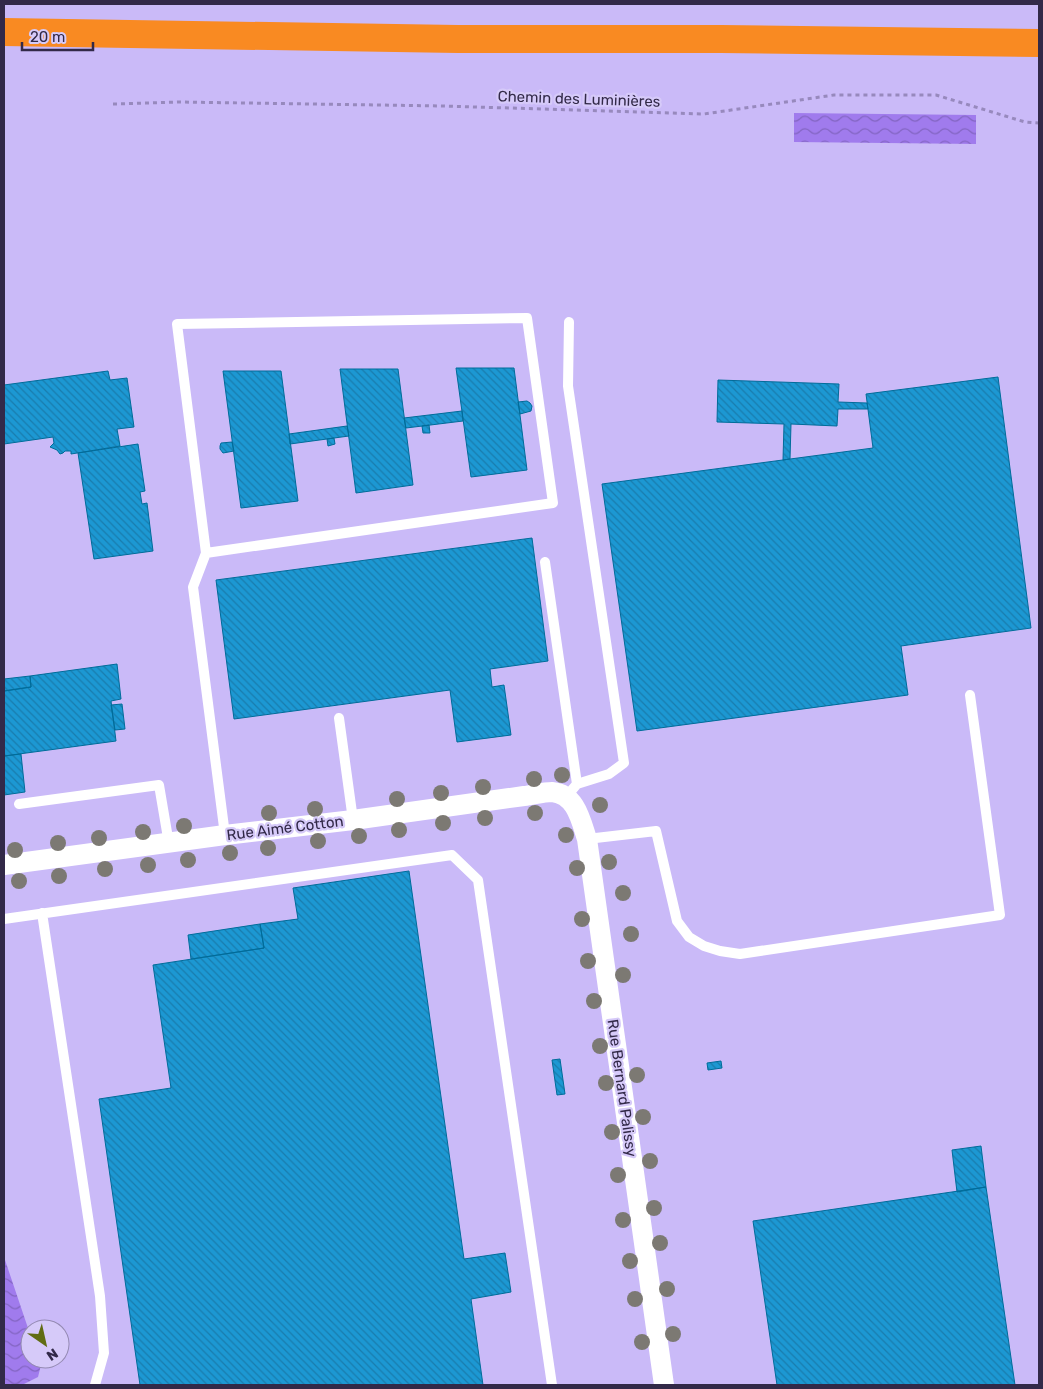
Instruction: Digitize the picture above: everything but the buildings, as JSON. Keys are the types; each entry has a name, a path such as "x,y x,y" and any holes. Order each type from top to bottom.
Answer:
{"highway":[{"path":"4,32 458,39 731,39 1039,43"},
{"path":"4,49 458,39"}],"street":[{"name":"Rue Aimé Cotton","path":"4,866 572,790"},
{"name":"Rue Bernard Palissy","path":"572,790 587,839 664,1385"}],"lane":[{"path":"206,552 553,504 527,318 177,324 206,552 193,587 226,835"},
{"path":"545,562 572,790 609,774 624,763 568,386 569,322"},
{"path":"587,839 656,831 677,921 690,938 704,946 720,951 740,954 1000,915 970,695"},
{"path":"339,718 353,820"},
{"path":"19,804 159,785 169,844"},
{"path":"4,919 452,855 478,880 552,1385"},
{"path":"42,913 100,1296 104,1354 95,1385"}],"path":[{"name":"Chemin des Luminières","path":"113,104 179,102 444,106 704,114 834,96 936,95 1025,122 1039,123"}],"water":[{"path":"794,113 976,115 976,144 794,142"},
{"path":"4,1257 25,1319 20,1319 20,1369 40,1369 38,1377 22,1385 4,1385"}]}
